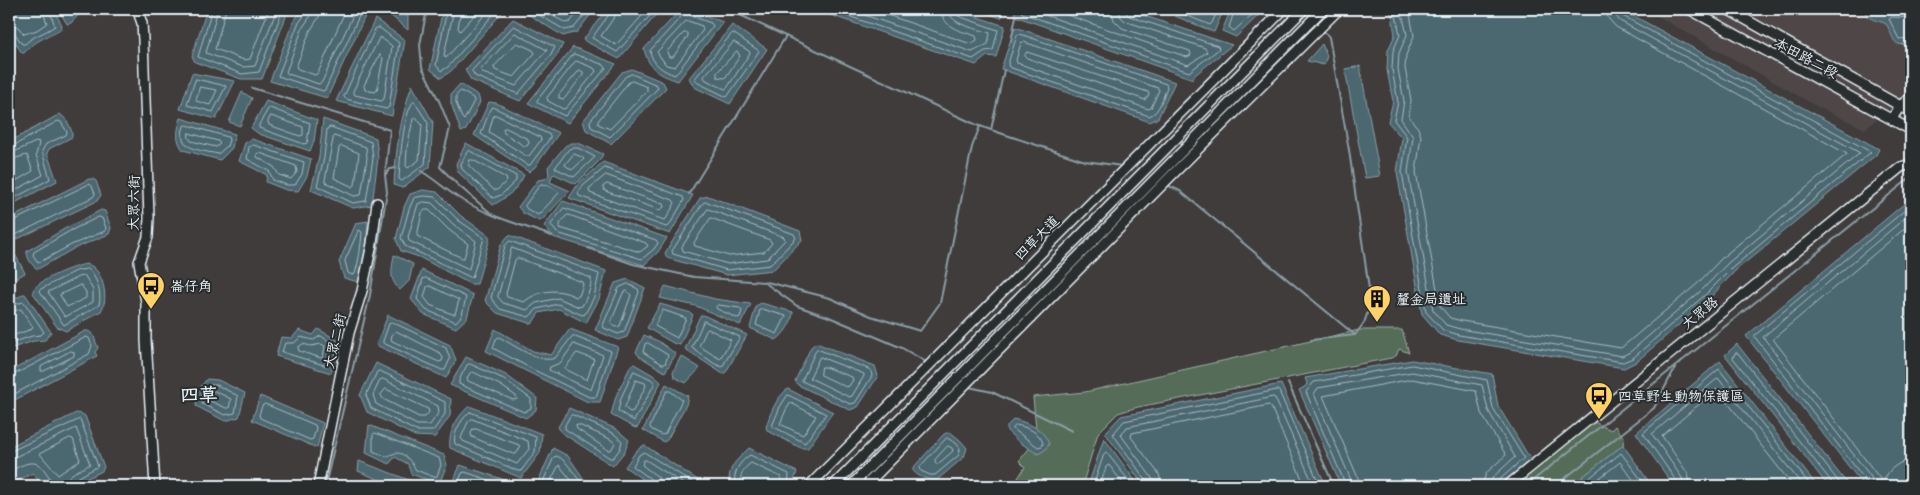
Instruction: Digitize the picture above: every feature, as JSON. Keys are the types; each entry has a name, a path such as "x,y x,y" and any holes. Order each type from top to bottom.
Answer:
{"street":[{"name":"大眾六街","path":"137,9 142,23 150,218 148,237 139,262 146,302 146,340 155,486"},
{"name":"四草大道","path":"809,486 1284,9"},
{"name":"四草大道","path":"832,486 1304,9"},
{"path":"851,486 1323,9"},
{"path":"865,486 1339,9"},
{"name":"本田路二段","path":"1689,9 1907,128"},
{"name":"本田路二段","path":"1727,9 1911,113"},
{"path":"1892,120 1900,106 1911,97"},
{"path":"1907,128 1911,113"},
{"name":"大眾路","path":"1507,486 1901,167 1911,164"},
{"name":"大眾二街","path":"318,486 349,333 362,291 372,244 377,203"}],"shaded area":[{"path":"1645,9 1911,9 1911,91 1865,129 1820,108"}],"green space":[{"path":"1359,330 1402,330 1409,353 1399,349 1396,356 1391,358 1138,407 1118,413 1098,433 1082,486 1013,486 1025,467 1019,461 1037,439 1033,397 1085,392"},
{"path":"1594,422 1611,430 1615,426 1624,438 1623,445 1571,486 1513,486"}],"water":[{"path":"9,9 53,9 62,25 61,29 36,42 22,53 9,33"},
{"path":"58,9 84,9 71,23 67,24"},
{"path":"207,9 289,9 262,79 241,79 195,62 192,56"},
{"path":"303,9 362,9 367,12 327,98 270,81 293,22"},
{"path":"383,9 408,9 408,30"},
{"path":"443,9 505,9 451,71 441,78 430,69"},
{"path":"526,9 595,9 577,32 563,36 526,13"},
{"path":"607,9 661,9 619,59 583,40"},
{"path":"681,9 723,22 678,81 656,71 649,62 644,49"},
{"path":"813,9 953,9 1005,26 996,57 987,56 976,65"},
{"path":"974,9 1008,9 1001,18"},
{"path":"1015,9 1124,9 1232,45 1195,75 1193,79 1015,16"},
{"path":"1177,9 1224,9 1214,32 1175,16"},
{"path":"1231,9 1265,9 1236,37 1222,31"},
{"path":"1388,9 1621,9 1879,149 1876,155 1735,271 1710,298 1636,362 1624,368 1458,340 1440,335 1422,314 1397,172 1402,138 1388,122 1393,101 1387,70 1388,50 1395,35 1392,16"},
{"path":"1864,9 1888,9 1897,13 1911,14 1911,42 1905,44 1896,43 1886,24 1869,18"},
{"path":"375,19 405,40 392,116 336,101"},
{"path":"513,19 563,44 556,57 520,101 471,80 465,70"},
{"path":"732,25 767,49 730,104 694,87 689,78"},
{"path":"1015,27 1175,82 1158,118 1150,122 1001,69"},
{"path":"1322,44 1327,56 1324,65 1307,61"},
{"path":"573,47 616,64 568,123 528,103"},
{"path":"1360,66 1380,176 1365,178 1345,69"},
{"path":"632,69 663,82 666,88 611,144 586,130 583,121 622,72"},
{"path":"192,73 235,81 216,119 180,109"},
{"path":"460,84 478,95 480,102 466,130 461,132 451,103 451,94"},
{"path":"412,85 433,122 430,167 402,188 394,185 396,159 399,134"},
{"path":"242,92 252,98 240,126 229,122"},
{"path":"266,101 317,120 314,141 310,151 259,134 251,128"},
{"path":"489,102 496,103 559,133 535,167 529,172 474,135"},
{"path":"60,114 69,124 72,137 49,149 47,153 57,181 9,206 9,142"},
{"path":"181,118 235,134 232,148 220,160 183,150 178,135"},
{"path":"323,119 376,138 378,158 372,205 353,208 311,190 319,157"},
{"path":"252,139 311,159 307,176 298,191 286,190 266,182 267,175 239,161 245,143"},
{"path":"466,143 524,175 511,193 493,205 458,172 456,164"},
{"path":"571,143 578,143 603,154 600,160 576,184 554,174 552,176 550,182 570,191 542,220 539,221 523,213 518,207 538,180 549,176 548,167 565,146"},
{"path":"603,162 693,195 670,234 569,198 578,184"},
{"path":"89,179 96,181 101,195 97,201 9,243 9,219"},
{"path":"423,190 437,192 461,216 490,238 477,284 470,284 419,257 401,251 396,239 404,207 410,194"},
{"path":"708,196 800,231 802,240 773,270 727,275 667,258 665,253 700,198"},
{"path":"1911,198 1911,478 1900,486 1864,486 1746,336"},
{"path":"563,201 667,238 658,252 644,265 553,237 544,226"},
{"path":"101,210 105,211 111,228 109,234 73,249 38,269 32,264 27,256 27,251"},
{"path":"368,221 366,244 358,282 344,278 339,262 356,223"},
{"path":"509,235 606,271 599,299 586,323 559,309 539,313 532,324 497,313 485,301 501,244"},
{"path":"14,255 25,273 9,282 9,258"},
{"path":"394,255 413,264 409,281 400,290 392,278"},
{"path":"86,264 92,266 100,276 103,283 104,305 101,311 66,331 57,327 33,293 33,290 50,277"},
{"path":"422,270 473,295 467,318 456,328 423,314 411,299"},
{"path":"628,279 645,288 627,337 618,340 595,330 615,283"},
{"path":"665,286 715,299 751,304 740,325 696,306 660,298"},
{"path":"25,294 51,332 45,340 34,341 9,349 9,302"},
{"path":"761,303 793,312 788,328 776,340 750,328 756,306"},
{"path":"660,304 693,315 680,345 647,328"},
{"path":"388,315 450,345 456,360 446,378 376,345"},
{"path":"703,315 747,335 726,372 723,374 685,349 700,316"},
{"path":"318,329 339,341 331,373 276,356 281,337 292,338 299,330 313,335"},
{"path":"495,329 533,351 551,355 570,329 618,347 600,402 588,402 486,351"},
{"path":"85,331 93,334 98,348 95,352 97,356 9,403 9,372"},
{"path":"644,335 658,341 676,354 665,372 639,356 636,352"},
{"path":"816,343 875,366 878,376 858,407 850,410 798,385 795,381 811,347"},
{"path":"1737,344 1849,486 1828,486 1725,355"},
{"path":"681,356 700,368 686,383 674,377 673,372"},
{"path":"466,357 506,375 537,398 536,410 526,418 450,385"},
{"path":"1412,360 1492,374 1498,406 1531,460 1499,486 1341,486 1299,390 1306,386 1305,378"},
{"path":"1720,361 1817,486 1674,486 1636,433"},
{"path":"376,363 451,399 450,416 435,437 415,436 367,412 360,395"},
{"path":"634,364 661,382 638,427 635,428 611,415 616,396 631,365"},
{"path":"207,379 218,380 245,393 239,417 225,421 196,406 197,391"},
{"path":"666,384 688,396 686,405 667,440 664,442 643,430"},
{"path":"1281,384 1326,486 1144,486 1105,433 1121,416"},
{"path":"788,389 833,412 808,448 801,448 768,431 766,428 774,406 780,396"},
{"path":"260,396 323,423 317,448 252,420"},
{"path":"469,406 542,434 540,453 521,478 450,448 450,436 454,425"},
{"path":"569,408 616,429 629,440 625,451 613,466 562,433 558,427"},
{"path":"76,413 85,416 104,467 102,471 72,486 42,486 33,473 9,485 9,447"},
{"path":"1014,419 1040,430 1049,444 1045,450 1038,454 1019,442 1007,431 1007,426"},
{"path":"369,425 444,455 447,465 439,484 411,474 408,464 395,457 389,464 366,453"},
{"path":"950,432 967,448 964,457 937,480 919,476 912,469 944,434"},
{"path":"1104,438 1139,486 1088,486"},
{"path":"644,445 707,486 652,486 625,467 636,451"},
{"path":"1623,445 1652,486 1571,486"},
{"path":"553,448 568,456 584,479 596,486 536,486"},
{"path":"749,448 797,472 792,486 729,486 731,469"},
{"path":"359,461 425,486 394,486 358,471"},
{"path":"460,465 514,483 514,486 452,486"}],"waterway":[{"path":"427,9 420,45 422,67 450,128 440,167 493,215"},
{"path":"727,9 979,126"},
{"path":"1011,41 1016,16"},
{"path":"1311,340 1355,335 1364,323 1371,303 1349,150 1329,37 1325,32"},
{"path":"689,194 786,36"},
{"path":"767,282 830,298 871,316 920,331 940,303 972,147 980,126 991,130 1004,70"},
{"path":"252,88 390,130 385,175 387,192 370,295 325,486"},
{"path":"991,130 1085,161 1122,166"},
{"path":"385,175 390,169 396,168"},
{"path":"421,171 473,206 552,236"},
{"path":"1526,486 1909,179 1911,180"},
{"path":"1169,186 1180,191 1355,335"},
{"path":"588,248 633,264 694,277 764,282 797,306 829,317 902,348 928,363"},
{"path":"1555,486 1654,408 1675,368"},
{"path":"1288,383 1334,486"},
{"path":"969,387 992,392 1072,431"}],"place":[{"name":"崙仔角","path":"151,310"},
{"name":"釐金局遺址","path":"1377,323"},
{"name":"四草野生動物保護區","path":"1599,420"}],"district":[{"name":"四草","path":"199,395"}]}
